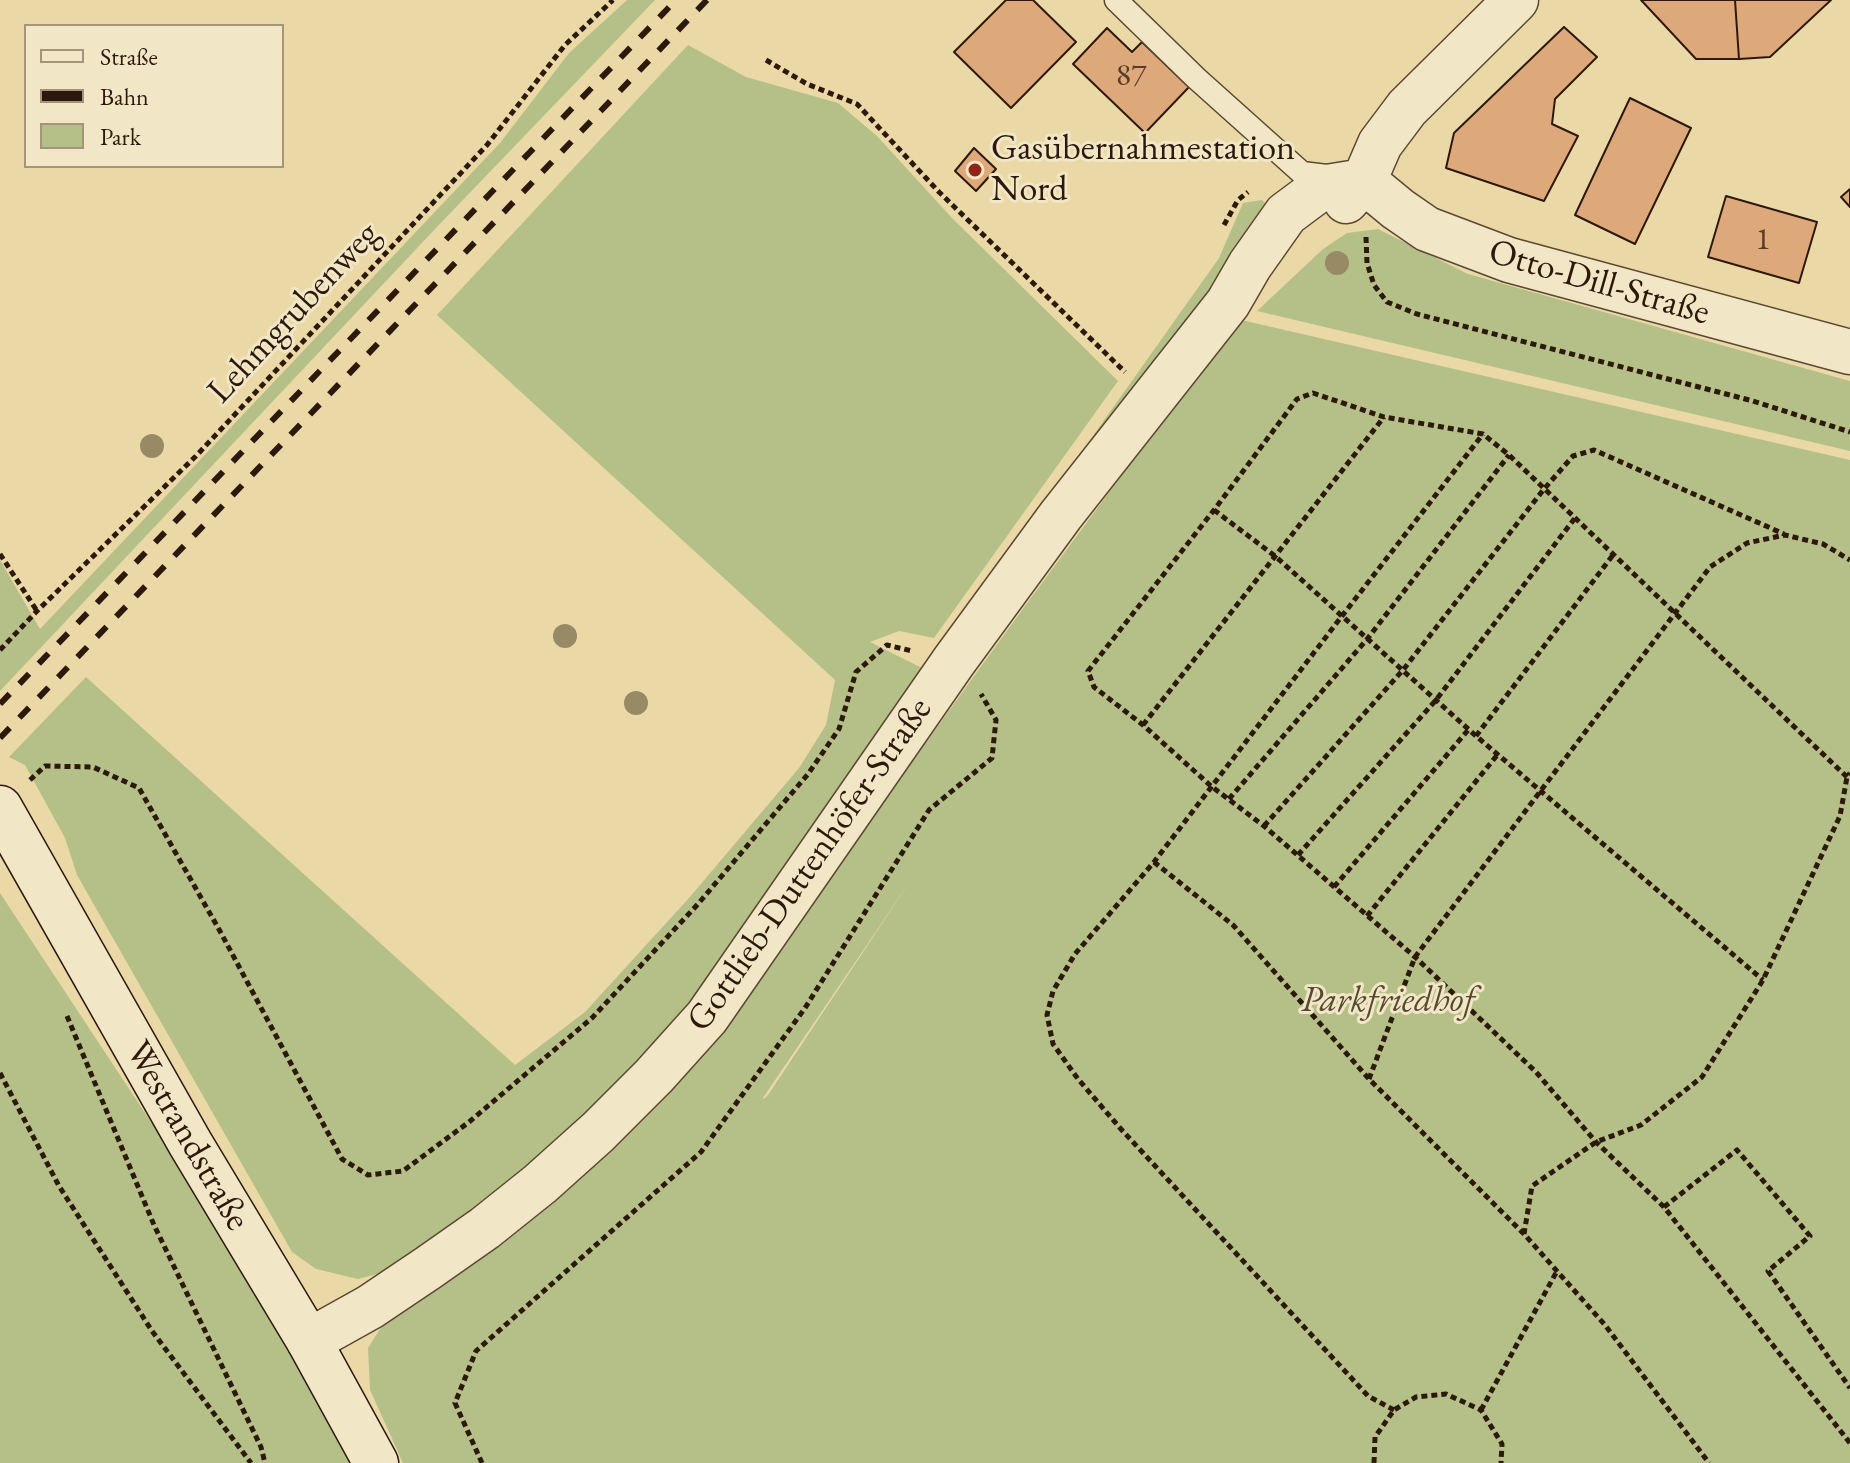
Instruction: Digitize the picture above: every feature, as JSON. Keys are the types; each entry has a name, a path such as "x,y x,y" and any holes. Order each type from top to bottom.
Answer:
{"street":[{"path":"1364,181 1380,144 1407,108 1516,0"},
{"name":"Gottlieb-Duttenhöfer-Straße","path":"309,1341 370,1307 485,1228 598,1132 654,1076 707,1017 954,661 1061,515 1228,303 1286,214 1321,188 1364,181"},
{"name":"Otto-Dill-Straße","path":"1364,181 1427,229 1509,260 1850,352"},
{"name":"Westrandstraße","path":"11,797 35,873 190,1143 309,1341 376,1463"}],"lane":[{"path":"1116,0 1196,78 1302,173 1364,181"}],"path":[{"name":"Lehmgrubenweg","path":"0,650 207,444 487,145 565,45 613,0"},
{"path":"766,60 807,84 857,104 939,192 1129,375"},
{"path":"1364,181 1367,263 1374,285 1387,302 1417,314 1753,401 1850,432"},
{"path":"1524,1234 1532,1186 1596,1142 1641,1125 1702,1077 1763,980 1840,816 1848,775 1509,455 1483,434 1384,417 1313,393 1297,399 1088,671 1094,687 1298,855 1415,957 1536,1072 1596,1142 1664,1207 1850,1443"},
{"path":"1143,725 1384,417"},
{"path":"1394,1410 1368,1396 1120,1128 1053,1044 1047,1015 1053,991 1075,954 1154,862 1483,434"},
{"path":"1264,826 1403,670 1573,456 1594,450 1785,535 1823,544 1850,560"},
{"path":"1229,799 1368,638 1509,455"},
{"path":"1214,510 1275,556 1476,736 1763,980"},
{"path":"1298,855 1436,700 1575,518"},
{"path":"1369,1079 1415,957 1674,613 1710,567 1747,543 1785,535"},
{"path":"0,554 37,611"},
{"path":"1476,736 1613,555"},
{"path":"11,797 45,766 93,767 139,788 342,1159 368,1175 403,1171 469,1122 592,1018 698,904 808,774 839,729 856,672 887,645 954,661 975,683 996,720 992,758 929,810 805,1008 701,1152 476,1351 455,1403 482,1463"},
{"path":"1334,887 1469,729"},
{"path":"1367,916 1498,754"},
{"path":"1154,862 1233,925 1369,1079 1524,1234 1605,1325 1709,1463"},
{"path":"66,1014 154,1225 261,1447 265,1463"},
{"path":"0,1073 76,1213 152,1331 251,1463"},
{"path":"1664,1207 1737,1150 1810,1236 1768,1271 1850,1388"},
{"path":"1481,1410 1557,1271"},
{"path":"1374,1463 1375,1437 1394,1410 1416,1397 1446,1394 1481,1410 1502,1444 1501,1463"}],"green space":[{"path":"627,0 655,0 0,691 0,560 40,629 500,143 569,53"},
{"path":"688,45 746,77 838,103 877,136 952,218 1118,381 934,638 899,631 870,642 924,669 700,993 563,1143 423,1246 388,1271 358,1279 316,1269 292,1252 77,875 65,838 25,765 9,757 86,677 515,1065 585,1012 689,898 799,768 826,725 835,680 437,315"},
{"path":"1262,200 1273,211 951,636 1219,258 1243,203"},
{"path":"1378,229 1468,274 1850,381 1850,451 1257,311 1323,249 1347,233"},
{"name":"Parkfriedhof","path":"1237,319 1850,460 1850,1463 403,1463 370,1390 368,1348 387,1318 736,1004","holes":["911,880 768,1095 763,1098"]},
{"path":"0,893 203,1201 356,1463 0,1463"}],"building":[{"path":"1006,0 1033,0 1076,42 1011,108 954,52"},
{"path":"1641,0 1735,0 1739,59 1696,59"},
{"path":"1735,0 1831,0 1770,57 1739,59"},
{"path":"1564,27 1597,57 1555,99 1552,124 1578,136 1544,201 1446,168 1454,133"},
{"path":"1107,28 1132,52 1142,42 1189,87 1145,133 1073,64"},
{"path":"1630,98 1691,128 1635,244 1575,215"},
{"name":"Gasübernahmestation Nord","path":"974,148 996,169 976,191 955,171"},
{"path":"1850,189 1850,207 1841,197"},
{"path":"1726,196 1817,222 1799,283 1708,257"}],"railway":[{"path":"0,704 676,0"},
{"path":"0,738 707,0"}],"place":[{"name":"Gasübernahmestation Nord","path":"975,170"}]}
